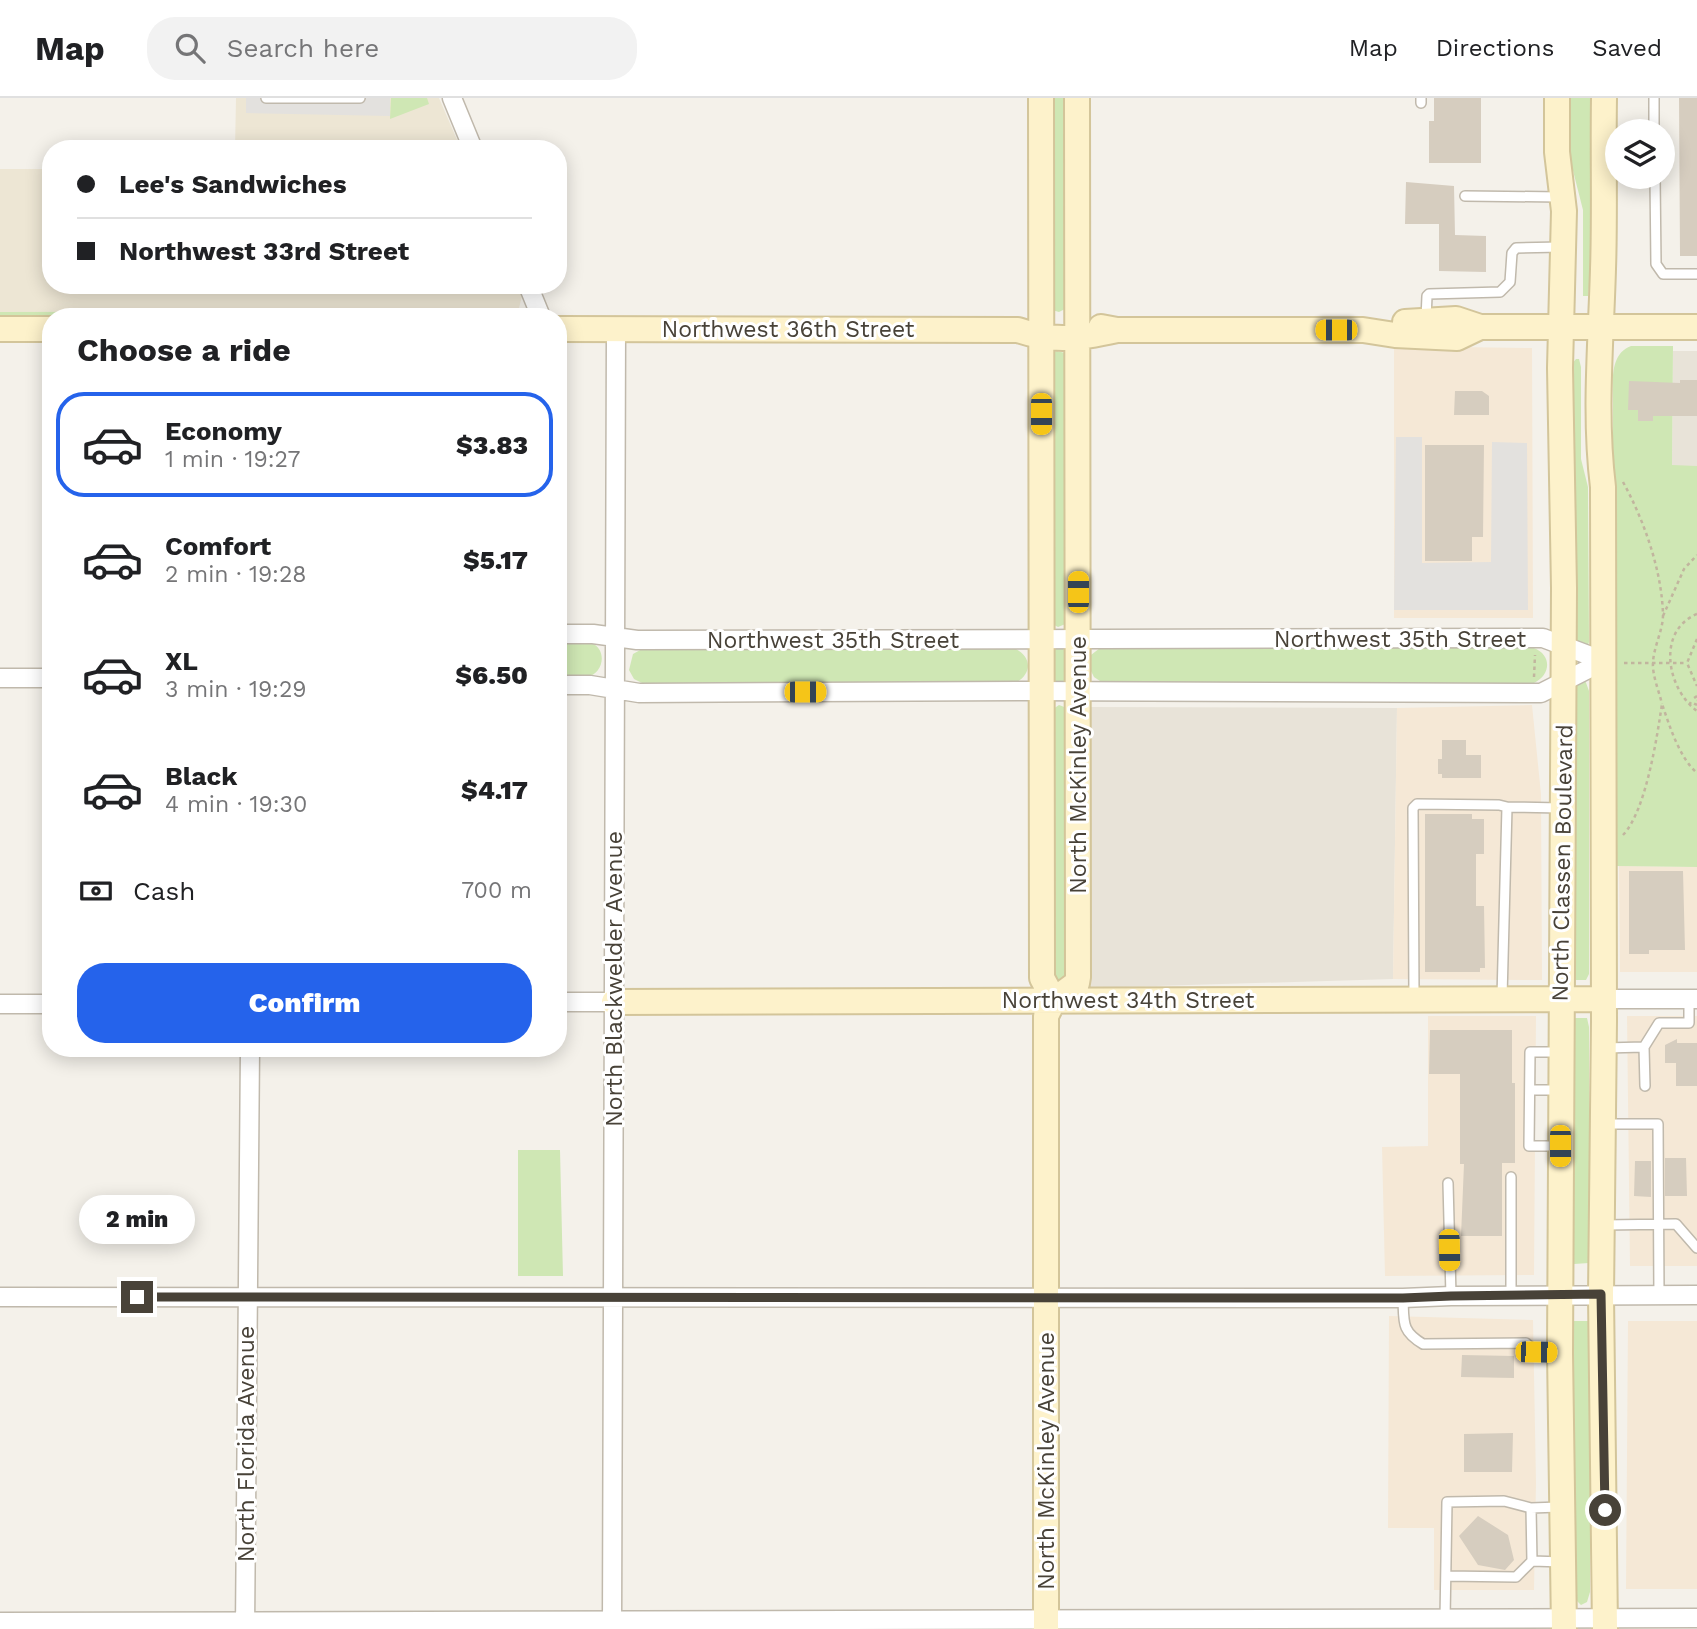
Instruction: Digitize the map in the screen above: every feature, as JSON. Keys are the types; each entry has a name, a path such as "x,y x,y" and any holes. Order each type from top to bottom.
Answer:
{"street":[{"path":"452,98 469,140"},
{"name":"North McKinley Avenue","path":"1041,98 1033,330 1042,691 1042,978 1054,1000"},
{"name":"North McKinley Avenue","path":"1046,1624 1046,1016 1054,1000 1077,983 1078,977 1077,98"},
{"name":"North Classen Boulevard","path":"1557,98 1564,247 1560,369 1563,647 1560,1353 1564,1624"},
{"name":"North Classen Boulevard","path":"1604,98 1606,119"},
{"name":"North Classen Boulevard","path":"1605,1624 1601,1294 1604,999 1615,662 1598,436 1603,266 1609,189"},
{"name":"Northwest 36th Street","path":"1363,330 1394,322 1456,319 1480,327 1697,327"},
{"name":"Northwest 36th Street","path":"567,329 1363,330 1395,335 1457,338 1480,327"},
{"path":"0,329 42,329"},
{"name":"North Blackwelder Avenue","path":"612,1625 616,329"},
{"name":"Northwest 35th Street","path":"567,634 593,634 638,640 1543,638 1563,647 1615,662"},
{"path":"567,685 590,685 639,694 1042,691 1542,693 1615,662"},
{"path":"0,678 42,678"},
{"name":"Northwest 34th Street","path":"567,1002 1693,999"},
{"path":"0,1004 42,1003"},
{"name":"North Florida Avenue","path":"245,1625 250,1057"},
{"path":"0,1297 1403,1298 1561,1294 1697,1295"},
{"path":"0,1622 245,1625 1439,1622 1667,1624 1697,1618"}],"lane":[{"path":"266,98 359,98"},
{"path":"1654,98 1654,119"},
{"path":"1655,189 1656,264 1663,274 1697,274"},
{"path":"1465,196 1563,197"},
{"path":"1425,320 1429,294 1500,292 1510,282 1512,253 1516,248 1564,247"},
{"path":"1414,999 1413,808 1417,804 1563,808"},
{"path":"1502,999 1507,807"},
{"path":"1645,1086 1644,1047 1659,1023 1693,1023 1693,999"},
{"path":"1604,1048 1644,1047"},
{"path":"1560,1052 1530,1052 1530,1146 1560,1146"},
{"path":"1530,1090 1560,1090"},
{"path":"1603,1124 1658,1124 1659,1296"},
{"path":"1511,1177 1511,1295"},
{"path":"1448,1183 1451,1296"},
{"path":"1602,1225 1676,1224 1697,1248"},
{"path":"1403,1298 1405,1328 1414,1339 1423,1344 1526,1343 1536,1352 1560,1353"},
{"path":"1439,1622 1446,1576 1447,1502 1504,1501 1531,1508 1564,1507"},
{"path":"1446,1576 1516,1577 1532,1561 1531,1508"},
{"path":"1532,1561 1564,1562"}],"path":[{"path":"1621,478 1639,512 1651,549 1663,616"},
{"path":"1697,555 1684,569 1663,616 1652,664 1670,729 1691,768 1697,773"},
{"path":"1697,615 1687,618 1679,629 1669,664 1675,686 1697,711"},
{"path":"1697,639 1687,663 1697,686"},
{"path":"1534,680 1535,649"},
{"path":"1615,662 1687,663"},
{"path":"1689,705 1691,702 1697,705"},
{"path":"1622,837 1637,810 1655,754 1662,704"}],"shaded area":[{"path":"236,98 439,98 457,140 235,140"},
{"path":"246,98 390,98 390,116 246,113"},
{"path":"0,169 42,169 42,294 522,296 519,308 42,308 42,317 0,319"},
{"path":"1394,342 1457,347 1532,348 1533,618 1394,618"},
{"path":"1673,351 1697,351 1697,466 1672,466"},
{"path":"1396,437 1422,437 1422,563 1491,562 1492,442 1527,443 1528,610 1394,610"},
{"path":"1532,705 1541,794 1542,980 1393,979 1397,708"},
{"path":"1089,707 1397,708 1393,979 1088,988"},
{"path":"1619,866 1697,867 1697,972 1620,972"},
{"path":"1428,1016 1536,1016 1534,1275 1385,1276 1382,1147 1428,1146"},
{"path":"1627,1016 1697,1016 1697,1266 1630,1266"},
{"path":"1389,1316 1533,1320 1536,1483 1534,1590 1434,1590 1434,1528 1388,1528"},
{"path":"1628,1321 1697,1321 1697,1589 1626,1589"}],"green space":[{"path":"391,98 427,98 429,104 390,119"},
{"path":"1048,98 1068,98 1067,308 1059,312 1052,310"},
{"path":"1568,98 1590,98 1591,267 1588,296 1583,296 1583,210 1568,151"},
{"path":"0,312 42,312 42,317 0,319"},
{"path":"1631,346 1673,346 1672,465 1697,466 1697,867 1616,866 1613,862 1613,378 1619,355"},
{"path":"1053,353 1065,353 1068,623 1058,627 1052,624"},
{"path":"1579,359 1581,367 1581,459 1588,487 1587,648 1574,646 1572,364"},
{"path":"567,640 592,643 600,651 600,667 597,672 584,678 567,678"},
{"path":"1014,648 1024,655 1028,664 1026,674 1017,682 644,684 634,679 629,670 633,654 642,649"},
{"path":"1056,648 1067,652 1066,681 1062,683 1052,680 1053,650"},
{"path":"1100,648 1534,648 1544,655 1547,665 1544,675 1534,683 1103,683 1094,677 1089,667 1091,655"},
{"path":"1585,680 1589,691 1589,974 1586,980 1576,980 1573,971 1574,681"},
{"path":"1059,705 1067,708 1068,981 1054,983 1050,711"},
{"path":"1574,1018 1587,1018 1589,1027 1589,1263 1574,1264"},
{"path":"518,1150 560,1150 563,1276 518,1276"},
{"path":"1573,1321 1590,1321 1590,1592 1587,1602 1581,1605 1573,1592"}],"building":[{"path":"1434,98 1481,98 1481,163 1429,163 1429,121 1434,121"},
{"path":"1679,98 1697,98 1697,256 1680,256"},
{"path":"1406,182 1454,186 1455,235 1486,236 1486,272 1439,271 1439,224 1405,224"},
{"path":"1680,380 1697,380 1697,416 1653,416 1653,421 1638,421 1638,410 1628,410 1629,381 1680,383"},
{"path":"1455,391 1482,391 1489,396 1489,415 1454,415"},
{"path":"1425,445 1484,445 1483,537 1472,537 1472,561 1425,561"},
{"path":"1442,740 1466,740 1466,755 1481,755 1481,778 1442,778 1442,774 1438,774 1438,759 1442,759"},
{"path":"1425,814 1472,814 1472,819 1484,819 1484,854 1476,854 1476,906 1484,906 1485,968 1480,968 1480,972 1425,972"},
{"path":"1629,871 1683,871 1685,950 1649,950 1649,954 1629,954"},
{"path":"1430,1030 1512,1030 1515,1163 1502,1163 1502,1236 1461,1236 1464,1164 1460,1164 1460,1074 1429,1074"},
{"path":"1677,1039 1677,1043 1697,1043 1697,1086 1676,1086 1676,1063 1665,1063 1665,1045"},
{"path":"1665,1158 1686,1158 1687,1196 1665,1196"},
{"path":"1635,1161 1651,1161 1651,1197 1634,1196"},
{"path":"1462,1355 1514,1356 1514,1378 1461,1377"},
{"path":"1513,1433 1512,1472 1464,1472 1464,1434"},
{"path":"1478,1516 1508,1535 1514,1560 1505,1570 1478,1565 1459,1536"}],"route":[{"path":"137,1297 1403,1298 1601,1294 1605,1510"}]}
